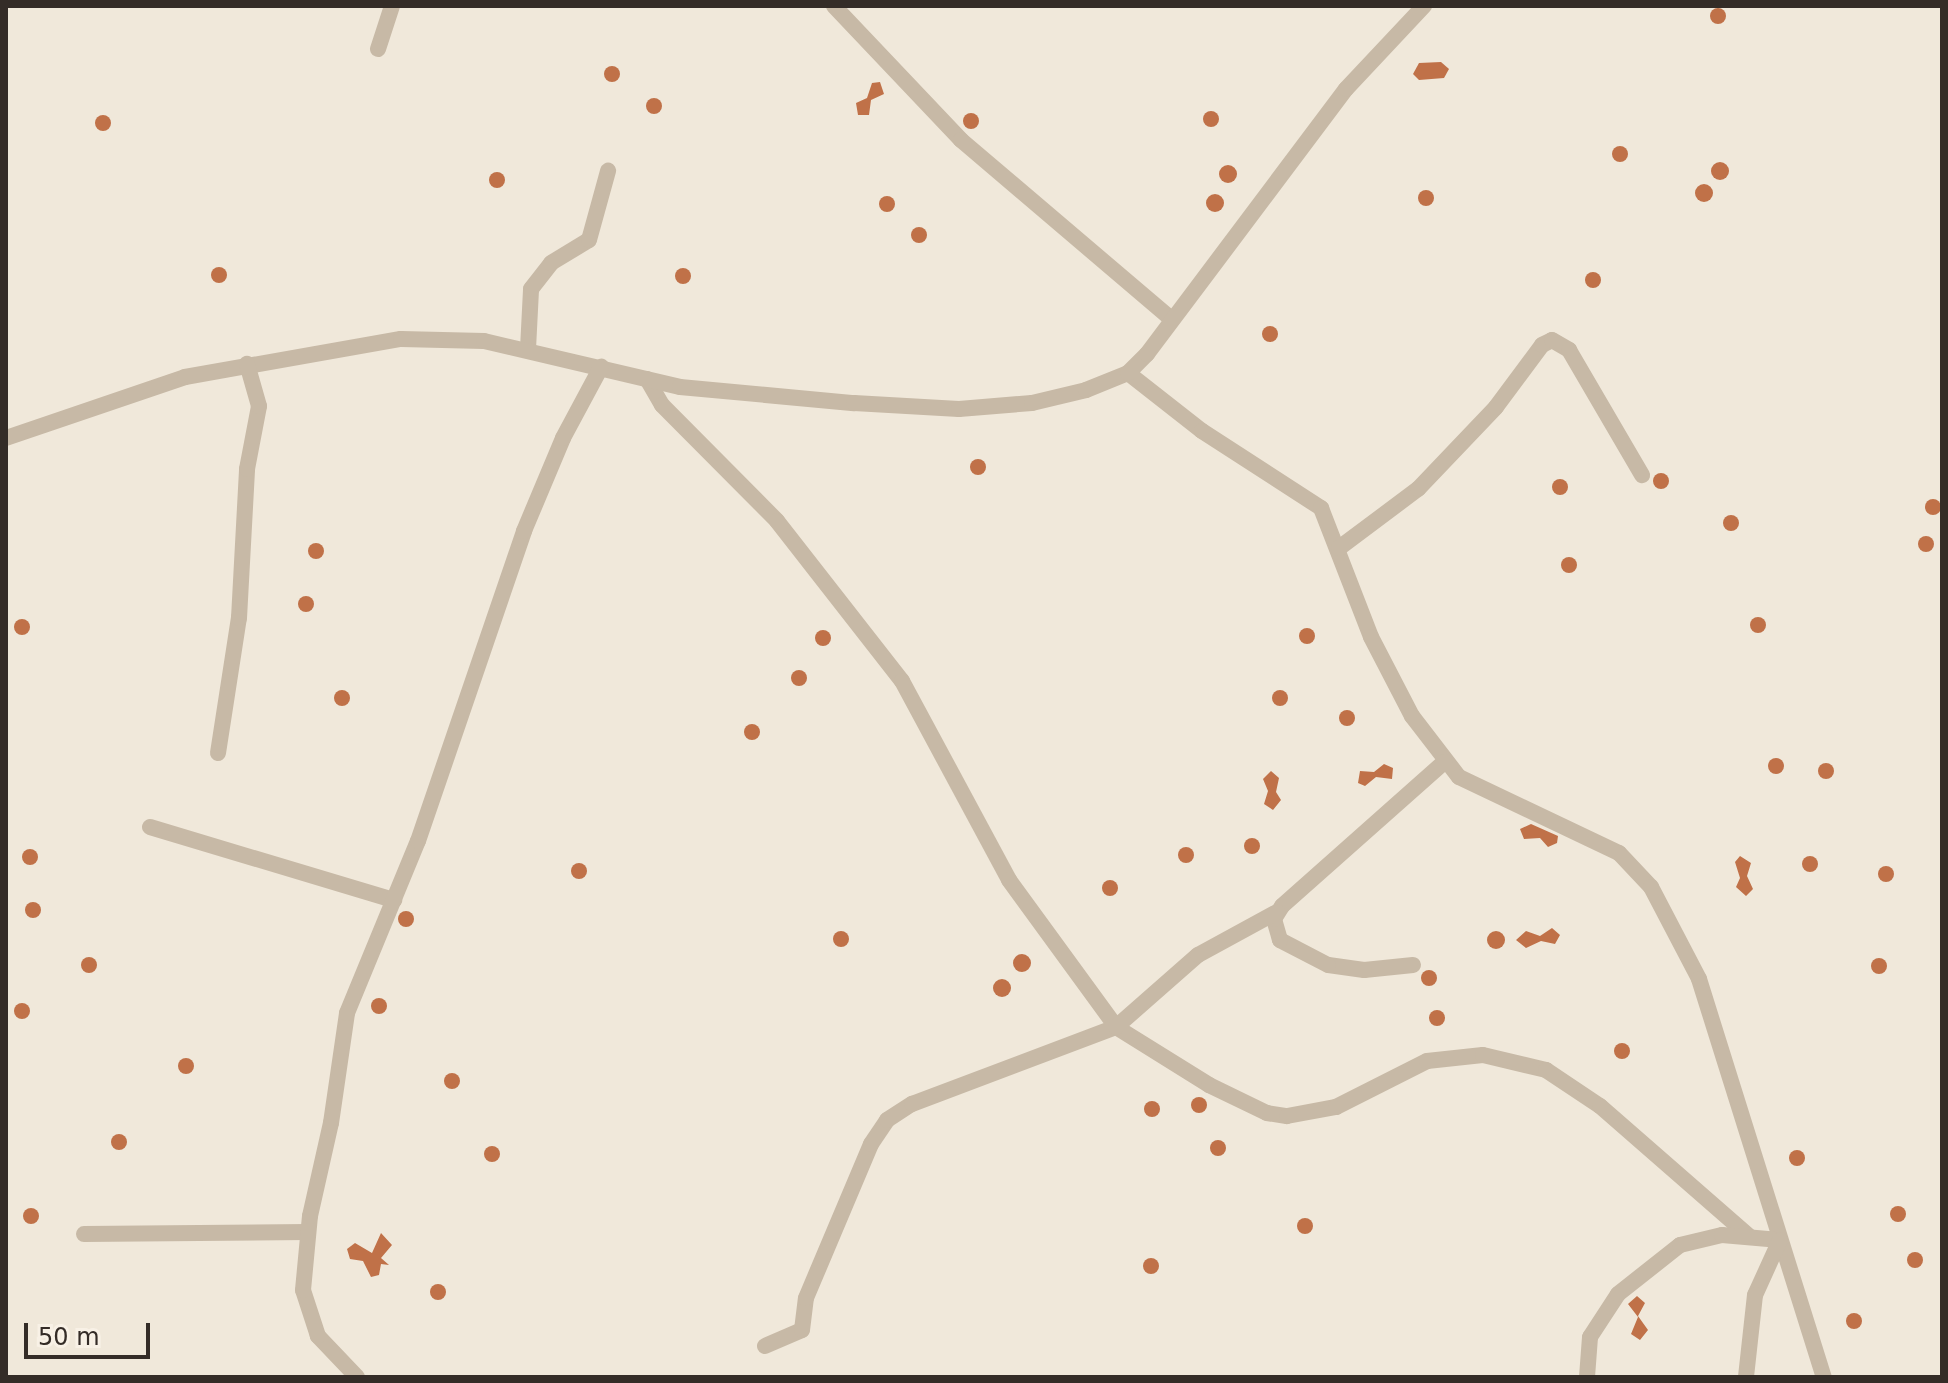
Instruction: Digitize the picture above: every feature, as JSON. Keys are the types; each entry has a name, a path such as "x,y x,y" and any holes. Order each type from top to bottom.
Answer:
{"street":[{"path":"378,49 392,6"},
{"path":"834,6 961,140 1171,319"},
{"path":"6,438 185,377 401,339 447,337 528,349 647,379 773,396 959,409 1056,398 1128,373 1346,89 1424,6"},
{"path":"528,349 531,289 551,263 589,240 608,171"},
{"path":"1339,548 1370,529 1426,481 1496,407 1542,345 1552,340 1569,350 1642,475"},
{"path":"218,753 239,618 247,469 259,406 247,364"},
{"path":"357,1377 318,1336 303,1290 308,1232 347,1013 394,900 524,531 563,438 601,367"},
{"path":"1128,373 1202,431 1321,508 1371,637 1412,716 1444,762 1482,792 1619,853 1651,887 1699,979 1824,1377"},
{"path":"647,379 668,412 777,521 902,681 1009,880 1116,1027 1209,1085 1267,1113 1287,1116 1336,1107 1427,1061 1483,1055 1546,1070 1600,1106 1749,1236"},
{"path":"765,1346 802,1330 806,1298 871,1144 887,1120 912,1104 1116,1027 1198,955 1277,912 1444,762"},
{"path":"150,827 394,900"},
{"path":"1277,912 1273,927 1280,940 1328,965 1364,970 1413,965"},
{"path":"84,1234 308,1232"},
{"path":"1587,1377 1590,1337 1636,1274 1680,1245 1722,1235 1780,1240"},
{"path":"1746,1377 1755,1295 1780,1240"}],"building":[{"path":"1715,8 1721,8 1726,16 1724,22 1715,24 1710,19 1710,13"},
{"path":"1441,62 1449,69 1444,78 1419,80 1413,74 1419,63"},
{"path":"609,66 615,66 620,74 618,80 609,82 604,77 604,71"},
{"path":"880,82 884,94 871,100 869,115 858,115 856,103 867,98 872,83"},
{"path":"651,98 657,98 662,106 660,112 651,114 646,109 646,103"},
{"path":"1208,111 1214,111 1219,119 1217,125 1208,127 1203,122 1203,116"},
{"path":"968,113 974,113 979,121 977,127 968,129 963,124 963,118"},
{"path":"100,115 106,115 111,123 109,129 100,131 95,126 95,120"},
{"path":"1617,146 1623,146 1628,154 1626,160 1617,162 1612,157 1612,151"},
{"path":"1720,162 1729,171 1720,180 1711,171"},
{"path":"1228,165 1237,174 1228,183 1219,174"},
{"path":"494,172 500,172 505,180 503,186 494,188 489,183 489,177"},
{"path":"1704,184 1713,193 1704,202 1695,193"},
{"path":"1423,190 1429,190 1434,198 1432,204 1423,206 1418,201 1418,195"},
{"path":"1215,194 1224,203 1215,212 1206,203"},
{"path":"884,196 890,196 895,204 893,210 884,212 879,207 879,201"},
{"path":"916,227 922,227 927,235 925,241 916,243 911,238 911,232"},
{"path":"216,267 222,267 227,275 225,281 216,283 211,278 211,272"},
{"path":"680,268 686,268 691,276 689,282 680,284 675,279 675,273"},
{"path":"1590,272 1596,272 1601,280 1599,286 1590,288 1585,283 1585,277"},
{"path":"1267,326 1273,326 1278,334 1276,340 1267,342 1262,337 1262,331"},
{"path":"975,459 981,459 986,467 984,473 975,475 970,470 970,464"},
{"path":"1658,473 1664,473 1669,481 1667,487 1658,489 1653,484 1653,478"},
{"path":"1557,479 1563,479 1568,487 1566,493 1557,495 1552,490 1552,484"},
{"path":"1930,499 1936,499 1941,507 1939,513 1930,515 1925,510 1925,504"},
{"path":"1728,515 1734,515 1739,523 1737,529 1728,531 1723,526 1723,520"},
{"path":"1923,536 1929,536 1934,544 1932,550 1923,552 1918,547 1918,541"},
{"path":"313,543 319,543 324,551 322,557 313,559 308,554 308,548"},
{"path":"1566,557 1572,557 1577,565 1575,571 1566,573 1561,568 1561,562"},
{"path":"303,596 309,596 314,604 312,610 303,612 298,607 298,601"},
{"path":"1755,617 1761,617 1766,625 1764,631 1755,633 1750,628 1750,622"},
{"path":"19,619 25,619 30,627 28,633 19,635 14,630 14,624"},
{"path":"1304,628 1310,628 1315,636 1313,642 1304,644 1299,639 1299,633"},
{"path":"820,630 826,630 831,638 829,644 820,646 815,641 815,635"},
{"path":"796,670 802,670 807,678 805,684 796,686 791,681 791,675"},
{"path":"339,690 345,690 350,698 348,704 339,706 334,701 334,695"},
{"path":"1277,690 1283,690 1288,698 1286,704 1277,706 1272,701 1272,695"},
{"path":"1344,710 1350,710 1355,718 1353,724 1344,726 1339,721 1339,715"},
{"path":"749,724 755,724 760,732 758,738 749,740 744,735 744,729"},
{"path":"1773,758 1779,758 1784,766 1782,772 1773,774 1768,769 1768,763"},
{"path":"1823,763 1829,763 1834,771 1832,777 1823,779 1818,774 1818,768"},
{"path":"1384,764 1393,768 1392,779 1376,777 1365,786 1358,783 1360,771 1374,772"},
{"path":"1271,771 1279,778 1276,792 1281,800 1273,810 1264,804 1268,791 1263,779"},
{"path":"1531,824 1558,836 1557,843 1548,847 1540,838 1524,839 1520,829"},
{"path":"1249,838 1255,838 1260,846 1258,852 1249,854 1244,849 1244,843"},
{"path":"1183,847 1189,847 1194,855 1192,861 1183,863 1178,858 1178,852"},
{"path":"27,849 33,849 38,857 36,863 27,865 22,860 22,854"},
{"path":"1740,856 1751,863 1747,876 1753,889 1746,896 1736,887 1740,878 1735,862"},
{"path":"1807,856 1813,856 1818,864 1816,870 1807,872 1802,867 1802,861"},
{"path":"576,863 582,863 587,871 585,877 576,879 571,874 571,868"},
{"path":"1883,866 1889,866 1894,874 1892,880 1883,882 1878,877 1878,871"},
{"path":"1107,880 1113,880 1118,888 1116,894 1107,896 1102,891 1102,885"},
{"path":"30,902 36,902 41,910 39,916 30,918 25,913 25,907"},
{"path":"403,911 409,911 414,919 412,925 403,927 398,922 398,916"},
{"path":"1552,928 1560,935 1555,944 1541,941 1526,948 1516,940 1526,931 1540,936"},
{"path":"838,931 844,931 849,939 847,945 838,947 833,942 833,936"},
{"path":"1496,931 1505,940 1496,949 1487,940"},
{"path":"1022,954 1031,963 1022,972 1013,963"},
{"path":"86,957 92,957 97,965 95,971 86,973 81,968 81,962"},
{"path":"1876,958 1882,958 1887,966 1885,972 1876,974 1871,969 1871,963"},
{"path":"1426,970 1432,970 1437,978 1435,984 1426,986 1421,981 1421,975"},
{"path":"1002,979 1011,988 1002,997 993,988"},
{"path":"376,998 382,998 387,1006 385,1012 376,1014 371,1009 371,1003"},
{"path":"19,1003 25,1003 30,1011 28,1017 19,1019 14,1014 14,1008"},
{"path":"1434,1010 1440,1010 1445,1018 1443,1024 1434,1026 1429,1021 1429,1015"},
{"path":"1619,1043 1625,1043 1630,1051 1628,1057 1619,1059 1614,1054 1614,1048"},
{"path":"183,1058 189,1058 194,1066 192,1072 183,1074 178,1069 178,1063"},
{"path":"449,1073 455,1073 460,1081 458,1087 449,1089 444,1084 444,1078"},
{"path":"1196,1097 1202,1097 1207,1105 1205,1111 1196,1113 1191,1108 1191,1102"},
{"path":"1149,1101 1155,1101 1160,1109 1158,1115 1149,1117 1144,1112 1144,1106"},
{"path":"116,1134 122,1134 127,1142 125,1148 116,1150 111,1145 111,1139"},
{"path":"1215,1140 1221,1140 1226,1148 1224,1154 1215,1156 1210,1151 1210,1145"},
{"path":"489,1146 495,1146 500,1154 498,1160 489,1162 484,1157 484,1151"},
{"path":"1794,1150 1800,1150 1805,1158 1803,1164 1794,1166 1789,1161 1789,1155"},
{"path":"1895,1206 1901,1206 1906,1214 1904,1220 1895,1222 1890,1217 1890,1211"},
{"path":"28,1208 34,1208 39,1216 37,1222 28,1224 23,1219 23,1213"},
{"path":"1302,1218 1308,1218 1313,1226 1311,1232 1302,1234 1297,1229 1297,1223"},
{"path":"381,1233 392,1245 381,1258 389,1265 381,1264 379,1275 371,1277 363,1261 350,1259 347,1249 355,1243 372,1253"},
{"path":"1912,1252 1918,1252 1923,1260 1921,1266 1912,1268 1907,1263 1907,1257"},
{"path":"1148,1258 1154,1258 1159,1266 1157,1272 1148,1274 1143,1269 1143,1263"},
{"path":"435,1284 441,1284 446,1292 444,1298 435,1300 430,1295 430,1289"},
{"path":"1637,1296 1645,1303 1638,1316 1648,1330 1640,1340 1631,1334 1638,1317 1628,1304"},
{"path":"1851,1313 1857,1313 1862,1321 1860,1327 1851,1329 1846,1324 1846,1318"}]}
